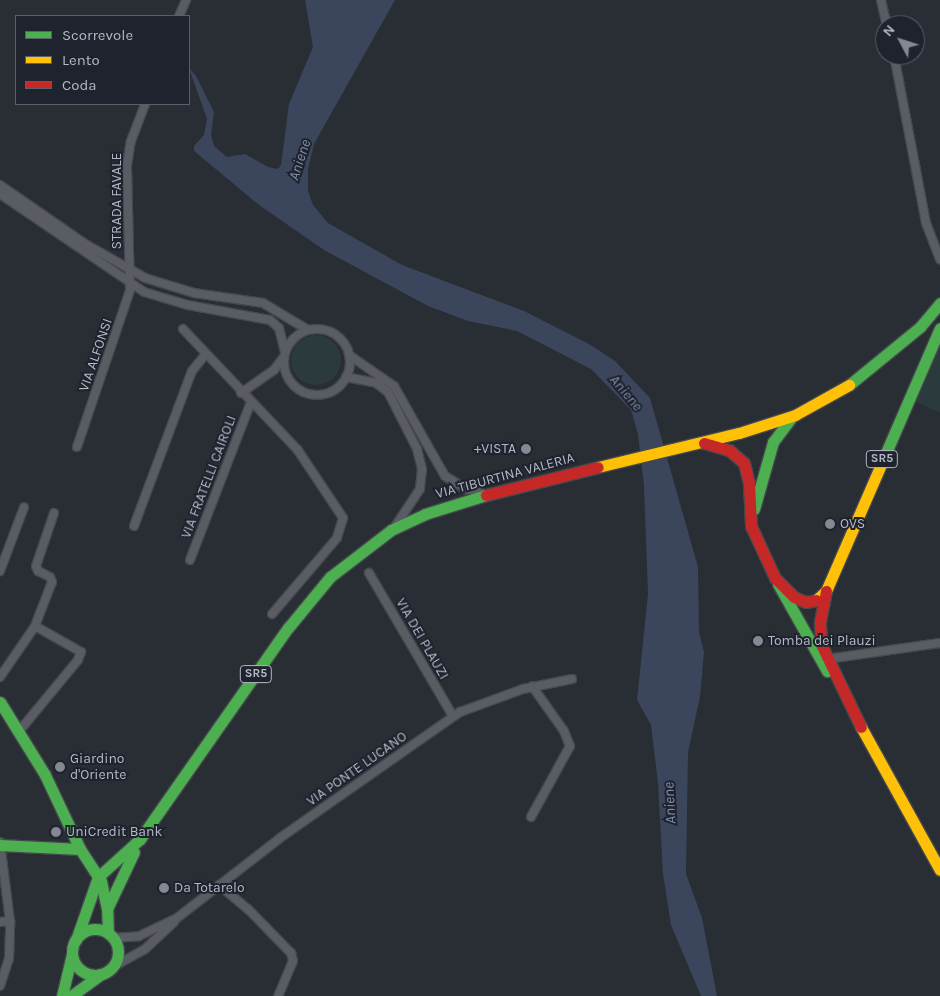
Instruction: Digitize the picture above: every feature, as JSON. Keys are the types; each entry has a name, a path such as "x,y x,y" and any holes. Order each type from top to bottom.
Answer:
{"main road":[{"name":"VIA TIBURTINA VALERIA","path":"98,877 118,863 140,839 271,652 313,597 355,555 393,530 437,510 489,494 739,433 795,414 863,376 920,327 940,303"},
{"path":"920,327 934,341"},
{"name":"SR5","path":"826,591 940,328"},
{"path":"751,526 774,442 783,425 795,414"},
{"name":"VIA TIBURTINA VALERIA","path":"699,443 722,447 737,456"},
{"path":"737,456 748,474 751,526 775,578 816,654 842,692 940,870"},
{"path":"775,578 791,595 806,602 815,601 826,591"},
{"path":"826,591 820,632 828,659 842,692"},
{"path":"0,702 20,730 80,849 98,877 107,909"},
{"name":"VIA TIBURTINA VALERIA","path":"107,970 118,950 111,935 107,909 140,839"},
{"path":"1,844 80,849"},
{"path":"62,996 74,944 98,877"},
{"path":"107,970 96,974 81,970 73,956 74,944 94,929 111,935"},
{"path":"71,996 107,970"}],"street":[{"path":"179,15 186,0"},
{"path":"881,0 885,15"},
{"path":"896,65 926,224 940,260"},
{"name":"STRADA FAVALE","path":"132,270 127,237 127,165 133,135 146,105"},
{"path":"0,185 73,235 155,282 180,290 263,303 308,330 329,331 346,344 349,355 346,377 339,386 320,394 303,392 288,379 271,373"},
{"path":"0,194 131,285 169,301 264,317 280,328 288,379"},
{"name":"VIA ALFONSI","path":"77,447 131,285 132,270"},
{"path":"183,329 241,393 297,449 343,518 337,538 272,614"},
{"path":"241,393 271,373 294,338 308,330"},
{"path":"134,526 192,371 205,355"},
{"path":"349,355 394,386 445,476 466,490 489,494"},
{"path":"346,377 376,383 388,392 417,449 422,469 420,489 393,530"},
{"name":"VIA FRATELLI CAIROLI","path":"190,560 251,402"},
{"path":"737,456 734,444 739,433"},
{"path":"0,570 24,506"},
{"path":"0,677 35,626 52,582 50,577 38,571 36,566 54,512"},
{"name":"VIA DEI PLAUZI","path":"369,574 453,716"},
{"path":"20,730 81,654 77,647 35,626"},
{"path":"828,659 940,643"},
{"name":"VIA PONTE LUCANO","path":"107,970 144,950 177,918 219,885 453,716 482,703 532,686 572,679"},
{"path":"531,817 570,746 564,731 532,686"},
{"path":"0,986 9,959 10,921 1,844"},
{"path":"219,885 248,909 291,953 293,961 278,996"},
{"name":"VIA PONTE LUCANO","path":"111,935 139,936 177,918"},
{"path":"0,922 10,921"}],"shaded area":[{"path":"316,335 330,339 337,346 341,360 337,374 330,381 316,385 302,381 295,374 291,360 295,346 302,339"},
{"path":"940,345 940,413 914,401"}],"water":[{"name":"Aniene","path":"305,0 395,0 314,144 308,169 308,191 313,205 328,223 402,265 524,311 589,344 615,361 650,398 698,567 699,632 704,652 700,697 688,752 686,874 702,918 717,996 701,996 671,925 663,874 658,783 651,725 637,700 648,594 644,486 638,434 631,410 591,369 517,331 468,321 428,306 324,250 259,205 194,151 194,146 204,135 207,119 190,69 196,76 214,112 211,135 214,146 227,157 245,154 268,167 278,169 281,165 289,104 313,47"}],"traffic: fast":[{"path":"849,385 920,327 940,303"},
{"path":"885,455 940,328"},
{"path":"754,509 773,442 791,418"},
{"path":"76,940 98,877 140,839 288,628 330,577 391,530 425,514 486,495"},
{"path":"778,584 827,671"},
{"path":"0,702 45,775 80,849 101,881 107,909"},
{"path":"0,845 80,849"},
{"path":"108,933 107,909 134,852"},
{"path":"95,929 108,933 114,939 118,952 114,965 108,971 95,975 82,971 76,965 72,952 76,939 82,933 95,929"},
{"path":"62,996 72,954"},
{"path":"71,996 101,974"}],"traffic: slow":[{"path":"598,467 739,433 795,415 849,385"},
{"path":"816,600 826,591 885,455"},
{"path":"861,727 940,870"}],"traffic: jam":[{"path":"704,443 729,450 744,463 749,483 751,526 775,578 794,597 806,602 816,600"},
{"path":"486,495 598,467"},
{"path":"826,591 820,623 821,644 861,727"}],"place":[{"name":"+VISTA","path":"526,449"},
{"name":"OVS","path":"830,524"},
{"name":"Tomba dei Plauzi","path":"758,641"},
{"name":"Giardino d'Oriente","path":"60,767"},
{"name":"UniCredit Bank","path":"56,832"},
{"name":"Da Totarelo","path":"164,888"}]}
